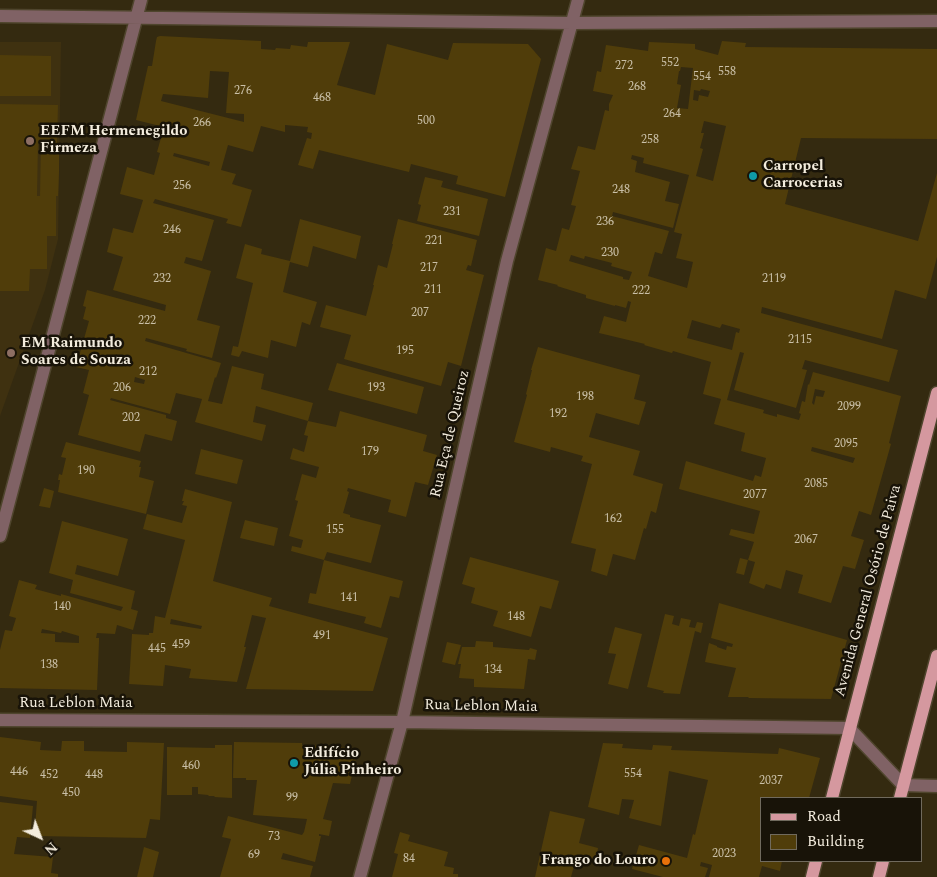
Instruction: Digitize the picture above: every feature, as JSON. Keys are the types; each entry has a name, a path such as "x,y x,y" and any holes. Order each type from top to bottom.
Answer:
{"main road":[{"name":"Avenida General Osório de Paiva","path":"832,797 937,393"},
{"path":"900,797 937,656"},
{"path":"812,877 816,862"},
{"path":"879,877 883,862"}],"street":[{"path":"0,536 141,0"},
{"name":"Rua Eça de Queiroz","path":"360,877 402,722 507,261 578,0"},
{"path":"0,16 572,23 937,21"},
{"name":"Rua Leblon Maia","path":"0,720 402,722 849,728"},
{"path":"849,728 903,785 937,786"}],"shaded area":[{"name":"EEFM Hermenegildo Firmeza","path":"0,42 61,42 58,239 45,290 0,416"}],"building":[{"path":"157,37 261,41 261,49 275,50 276,48 290,49 291,45 307,47 308,42 350,42 337,85 375,95 387,44 448,60 453,43 528,44 541,59 505,197 456,184 458,176 411,164 409,172 319,150 313,169 298,165 307,138 311,139 312,133 307,132 308,127 285,125 285,132 261,126 253,152 228,145 221,170 236,174 232,184 252,190 241,227 226,223 228,219 155,199 153,203 214,220 202,261 186,257 184,263 211,271 197,320 220,326 212,358 146,338 145,341 221,363 208,401 222,404 232,366 264,374 261,389 313,403 308,421 256,406 253,422 266,425 262,441 195,422 202,399 176,393 170,414 111,398 110,400 166,415 166,418 177,421 172,441 145,434 140,452 78,435 89,395 83,393 89,370 76,367 89,321 83,319 86,307 83,306 87,290 165,311 166,305 113,290 123,257 107,252 113,228 133,233 143,200 120,194 127,167 154,175 160,153 157,152 164,127 136,120 148,66 152,66","holes":["210,71 229,72 226,113 244,114 244,122 161,101 163,94 208,98","174,153 210,162 209,166 173,156","135,377 145,380 144,384 134,382"]},
{"path":"722,41 746,43 745,47 937,49 937,139 801,138 785,204 918,241 937,173 937,257 926,299 895,290 882,339 762,307 761,313 898,350 889,382 805,360 802,369 807,370 796,408 734,390 744,353 740,352 727,400 764,410 763,413 777,417 777,414 799,420 802,401 805,402 808,384 813,372 901,396 889,443 891,444 871,515 859,511 851,536 864,540 855,569 843,566 831,603 798,593 803,575 786,570 781,589 766,584 764,589 749,583 755,562 748,560 754,542 729,535 731,529 754,534 760,511 679,489 686,461 753,481 755,475 761,477 766,458 741,451 745,433 714,424 721,399 703,394 711,362 599,333 604,316 626,322 631,302 628,301 626,308 615,306 586,298 586,295 538,280 546,248 556,251 562,228 569,230 576,206 571,205 580,171 571,169 578,146 595,150 605,110 609,111 609,104 613,95 593,91 597,71 601,72 606,45 648,51 649,42 695,44 695,49 718,55","holes":["681,67 693,68 688,109 677,108 681,85 677,84","701,89 710,91 708,97 699,95 698,101 693,100 694,90 700,91","704,121 726,126 713,181 696,176 703,149 700,148 704,133 701,133","632,155 644,158 643,163 689,175 674,232 682,234 676,258 693,262 687,288 648,276 655,252 662,254 669,231 612,216 613,212 673,228 679,204 665,201 670,182 635,172 637,161 631,159","571,255 584,259 585,256 612,263 611,266 632,272 629,280 623,279 623,277 569,261","692,320 720,328 722,324 740,329 739,333 736,332 732,350 687,338","815,389 825,391 823,397 816,396 814,405 812,403","812,447 855,458 853,463 811,451"]},
{"path":"0,55 51,56 51,96 0,96"},
{"name":"EEFM Hermenegildo Firmeza","path":"0,104 58,105 57,142 59,143 59,172 58,196 56,196 56,236 47,236 47,269 30,269 29,291 0,291","holes":["38,142 41,142 40,196 37,196"]},
{"path":"425,177 443,181 441,187 488,199 479,236 417,221 421,205 418,204"},
{"path":"300,219 361,236 356,259 313,246 308,267 290,262 283,292 317,302 310,325 302,322 296,347 271,340 268,358 242,351 239,357 231,355 233,346 238,347 253,283 236,278 245,244 262,249 261,254 290,261"},
{"path":"398,219 477,240 471,266 468,265 466,270 484,275 461,366 448,362 441,386 344,359 351,335 320,327 326,305 366,316 378,265 387,268"},
{"path":"538,347 640,375 634,399 646,402 639,425 596,413 589,437 640,451 633,475 663,484 656,513 651,511 635,560 613,554 607,576 591,571 596,549 571,543 592,464 581,461 583,456 551,447 550,452 514,442"},
{"path":"337,363 424,387 417,414 328,390"},
{"path":"340,411 427,435 423,451 437,455 428,485 415,482 406,517 388,512 391,500 348,488 347,491 349,492 343,513 350,515 350,517 381,525 371,563 327,552 324,560 291,551 292,546 301,548 303,540 289,536 298,501 295,500 302,474 316,478 319,467 290,459 293,448 304,452 308,436 304,435 308,421 336,427"},
{"path":"66,442 141,461 139,477 154,481 146,514 58,492 59,474 62,475 66,458 61,457"},
{"path":"201,449 243,460 237,484 195,474"},
{"path":"44,488 54,491 50,508 39,506"},
{"path":"185,489 232,502 213,581 272,598 269,606 388,638 373,691 246,689 266,618 252,615 237,682 189,678 191,669 165,665 163,686 129,684 132,634 149,635 149,633 153,633 155,616 165,618 185,540 143,529 147,514 182,523 187,506 182,505 184,501 182,501","holes":["171,619 202,626 201,629 170,624"]},
{"path":"245,520 278,528 274,546 240,538"},
{"path":"62,521 128,539 118,576 77,565 75,574 135,591 131,609 138,611 133,630 117,625 115,634 97,633 96,638 99,638 99,642 97,690 0,688 0,650 5,630 12,631 16,618 9,616 19,580 37,585 35,589 61,596 61,594 121,611 123,607 70,593 73,580 49,573","holes":["42,629 61,633 62,631 79,636 79,643 55,642 55,634 41,633"]},
{"path":"470,557 559,581 551,609 540,606 531,637 493,626 498,611 471,603 475,588 462,584"},
{"path":"740,558 748,560 744,575 736,573"},
{"path":"324,560 403,581 399,598 390,596 381,628 364,623 366,617 308,603 310,593 316,594"},
{"path":"719,603 847,640 831,699 728,697 736,668 705,662 709,643 726,650 727,646 732,647 733,644 711,638"},
{"path":"665,614 674,616 672,624 679,626 681,618 691,620 689,627 695,628 697,622 703,623 701,633 695,631 680,694 663,693 664,691 647,687"},
{"path":"615,627 642,634 628,689 608,684 616,654 608,653"},
{"path":"476,641 493,642 493,647 529,650 530,648 537,650 535,660 528,659 524,689 474,687 474,679 459,678 461,664 458,664 462,647 475,647"},
{"path":"447,642 461,645 455,665 442,662"},
{"path":"0,737 41,742 40,750 61,751 62,741 84,741 84,751 127,752 127,742 164,743 160,820 150,819 146,838 37,836 38,827 35,827 37,801 0,796"},
{"path":"234,742 302,743 302,745 358,749 350,784 333,783 323,819 332,821 329,836 319,834 321,836 315,862 283,853 281,859 313,866 310,877 220,877 231,839 222,837 228,816 302,835 307,819 253,815 257,780 233,778"},
{"path":"603,743 623,744 622,748 652,750 653,745 672,746 671,750 778,754 779,748 820,758 809,797 760,797 760,862 782,862 780,871 762,866 759,877 709,877 712,865 701,862 700,866 708,868 705,877 663,877 632,869 639,845 687,858 693,834 695,835 708,780 669,771 661,826 629,818 634,800 622,799 619,815 588,807"},
{"path":"215,745 232,745 232,798 198,794 198,787 192,787 192,795 167,795 167,747 215,748"},
{"path":"0,802 33,806 30,838 17,837 14,854 53,857 51,873 58,874 58,877 0,877"},
{"path":"550,811 585,819 579,843 598,848 596,860 577,855 571,877 535,877"},
{"path":"400,832 410,835 408,841 448,852 444,866 454,868 453,874 458,874 458,877 392,877 398,854 394,853"},
{"path":"144,847 159,852 153,877 137,877"}],"place":[{"name":"EEFM Hermenegildo Firmeza","path":"30,141"},
{"name":"Carropel Carrocerias","path":"753,176"},
{"name":"EM Raimundo Soares de Souza","path":"11,353"},
{"name":"Edifício Júlia Pinheiro","path":"294,763"},
{"name":"Frango do Louro","path":"666,861"}]}
